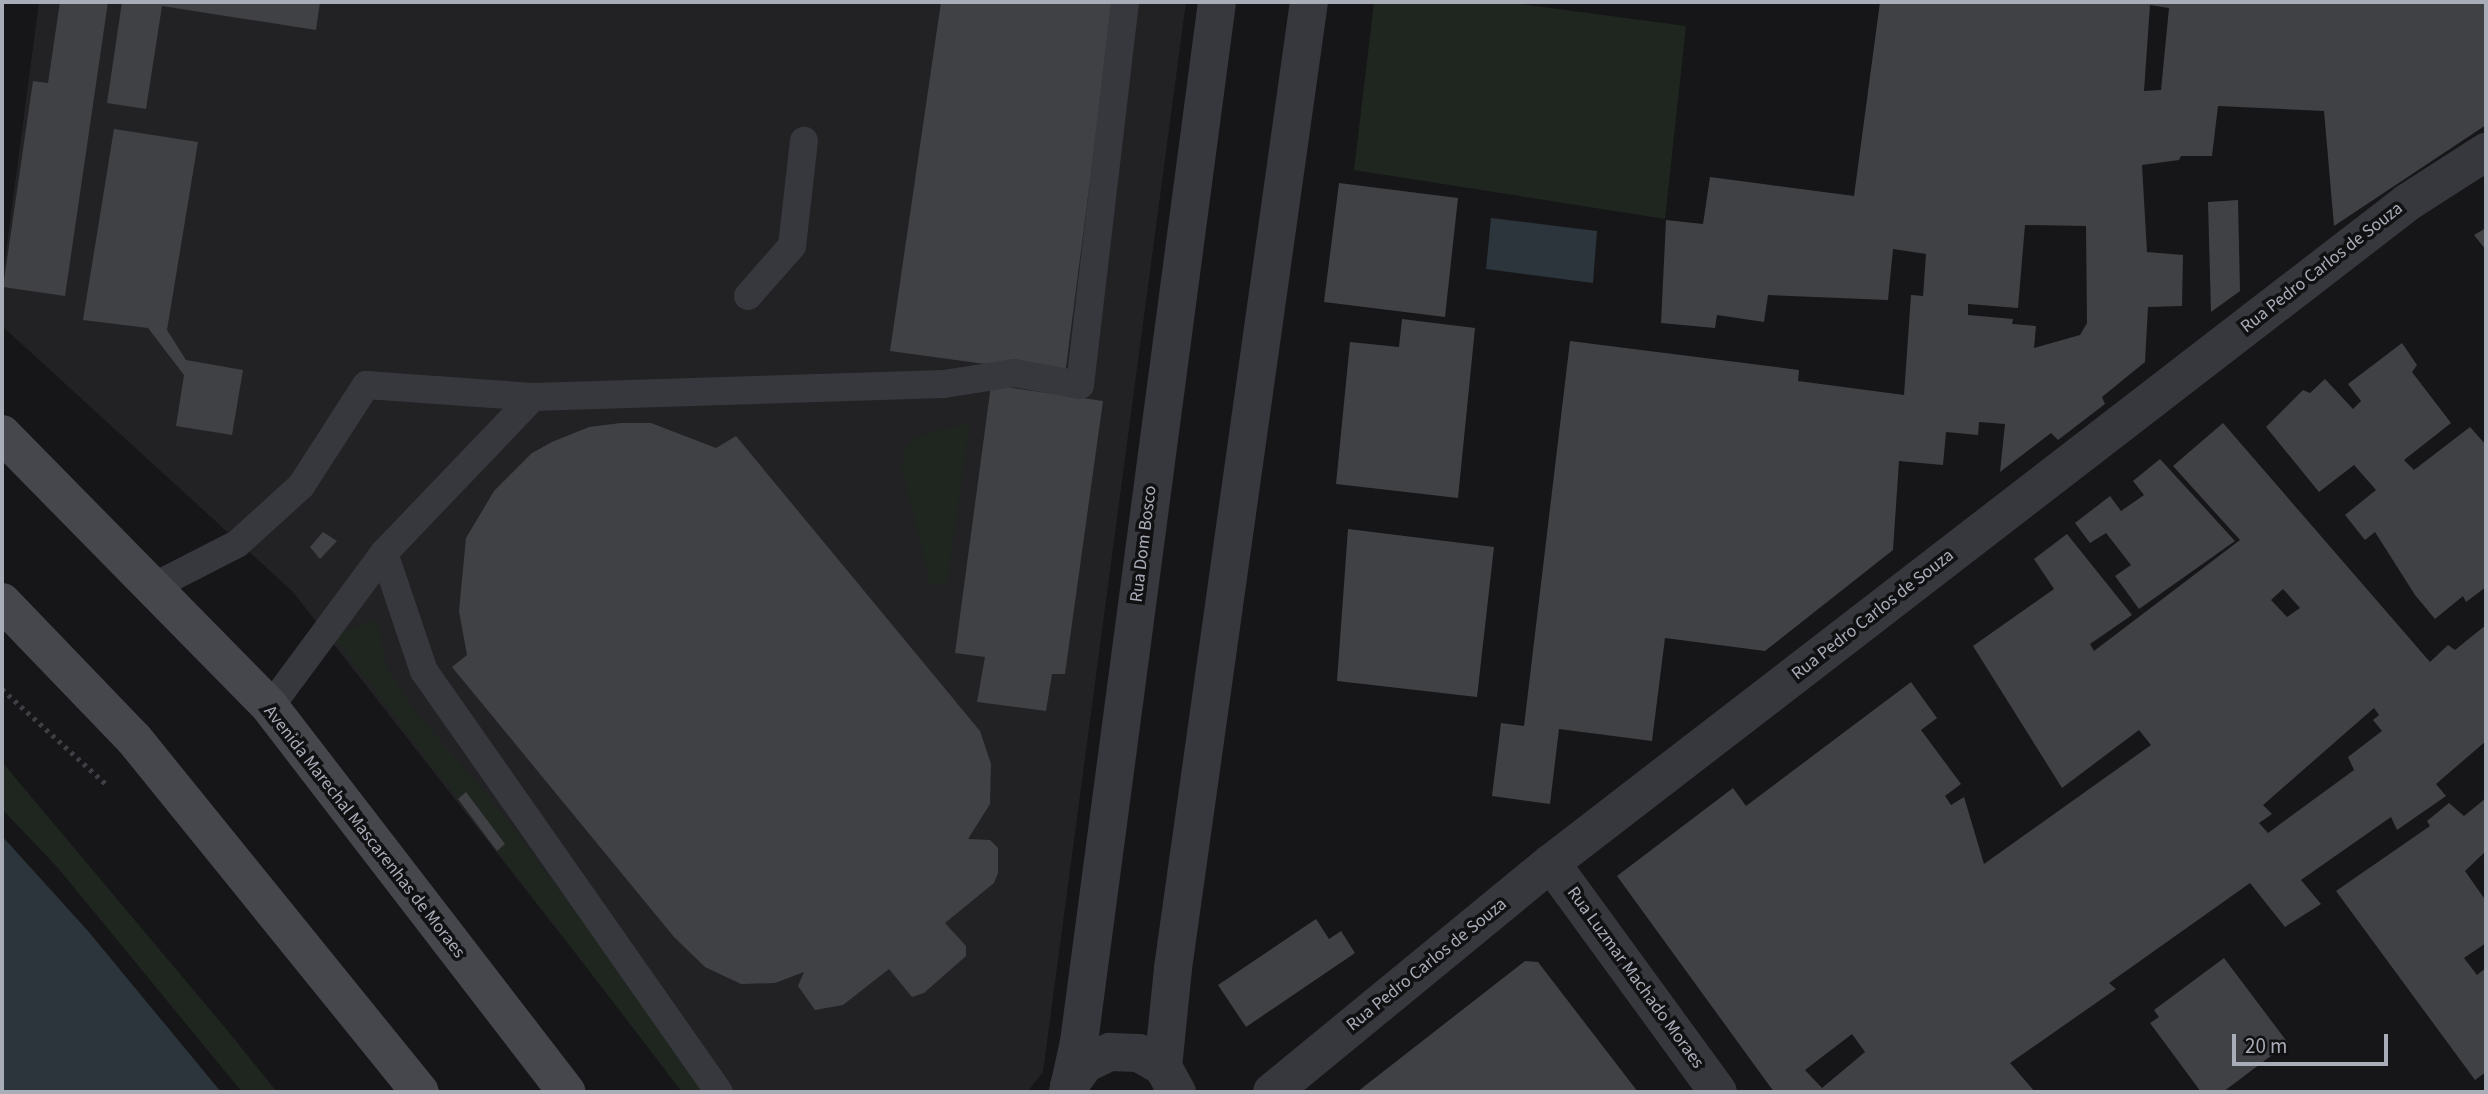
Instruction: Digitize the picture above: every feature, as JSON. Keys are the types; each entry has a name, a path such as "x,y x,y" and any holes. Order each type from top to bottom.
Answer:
{"main road":[{"name":"Avenida Marechal Mascarenhas de Moraes","path":"2,434 270,707 566,1092"},
{"path":"2,603 134,739 420,1092"}],"street":[{"name":"Rua Dom Bosco","path":"1068,1089 1079,1042 1217,2"},
{"path":"1170,1080 1172,968 1309,2"},
{"name":"Rua Pedro Carlos de Souza","path":"1272,1092 1551,863 2408,202 2486,152"},
{"name":"Rua Luzmar Machado Moraes","path":"1551,863 1718,1092"},
{"path":"1068,1089 1085,1064 1110,1052 1139,1053 1170,1080"}],"lane":[{"path":"151,588 237,544 301,486 366,385 533,397 944,384 1014,373 1080,385 1125,2"},
{"path":"748,296 792,246 804,141"},
{"path":"270,707 327,626 384,553 533,397"},
{"path":"384,553 424,671 719,1092"}],"shaded area":[{"path":"39,2 1186,2 1043,1072 1027,1092 684,1092 293,592 2,326 2,282"},
{"path":"1374,2 1505,2 1686,26 1665,219 1354,170"},
{"path":"1491,218 1597,231 1593,283 1486,269"},
{"path":"970,422 947,583 930,584 902,468 905,449 917,437"},
{"path":"377,621 386,665 413,709 495,804 558,888 616,951 708,1092 682,1092 332,635"},
{"path":"2,762 277,1092 242,1092 58,868 2,809"},
{"path":"2,836 88,931 221,1092 2,1092"}],"building":[{"path":"60,2 108,2 65,296 3,287 33,81 48,83"},
{"path":"122,2 320,2 316,30 162,6 146,109 107,103"},
{"path":"941,2 1113,2 1065,375 890,351"},
{"path":"1880,2 2486,2 2486,125 2334,226 2324,111 2218,106 2212,156 2181,156 2179,160 2142,165 2147,252 2183,255 2182,306 2148,307 2145,362 2102,397 2105,404 2058,440 2051,433 2000,472 2005,424 1979,422 1978,435 1946,432 1943,465 1899,461 1893,550 1765,651 1665,638 1652,741 1559,729 1550,804 1492,796 1501,723 1524,726 1570,341 1799,370 1798,381 1904,395 1911,295 1923,296 1926,254 1893,249 1888,300 1768,295 1764,322 1717,315 1715,328 1661,323 1666,220 1703,224 1710,177 1854,196","holes":["2150,5 2169,8 2161,90 2144,91","2025,225 2086,226 2087,323 2080,335 2034,348 2036,326 2012,324 2013,319 1968,315 1968,304 2018,308"]},
{"path":"114,129 198,142 167,330 186,360 243,370 232,435 176,426 184,375 148,328 83,320"},
{"path":"1339,183 1458,198 1445,317 1324,302"},
{"path":"2238,200 2240,291 2211,312 2208,202"},
{"path":"2486,228 2486,250 2474,235"},
{"path":"1402,319 1475,328 1458,498 1336,484 1350,342 1399,347"},
{"path":"2402,343 2417,365 2412,372 2451,423 2404,460 2414,470 2470,427 2486,445 2486,587 2466,602 2463,596 2435,619 2415,595 2375,532 2365,540 2345,515 2376,490 2354,465 2319,492 2266,427 2303,390 2310,393 2325,379 2353,409 2361,401 2348,384"},
{"path":"991,385 1103,401 1065,674 1052,674 1046,711 977,702 985,657 955,653"},
{"path":"651,423 716,448 736,436 980,731 991,764 990,804 968,839 990,840 998,848 998,873 994,883 945,923 966,946 966,956 924,993 912,997 889,969 843,1005 815,1010 798,986 804,972 775,983 741,984 705,967 674,937 452,667 467,655 459,611 466,538 494,491 532,453 552,442 589,427"},
{"path":"2223,423 2430,662 2448,645 2455,650 2486,625 2486,741 2436,784 2446,796 2397,830 2391,817 2301,880 2321,904 2285,927 2250,883 2109,983 2116,989 2010,1063 2035,1092 1774,1092 1617,876 1733,788 1746,806 1911,682 1937,718 1921,730 1961,784 1945,796 1951,805 1964,797 1984,864 2151,745 2139,730 2062,788 1973,646 2054,589 2034,559 2067,534 2132,615 2090,644 2094,651 2240,540 2173,466","holes":["2283,589 2300,608 2287,617 2271,600","2374,708 2379,715 2373,720 2382,731 2348,757 2354,770 2268,833 2259,823 2272,814 2263,805","1852,1034 1865,1052 1822,1088 1805,1070"]},
{"path":"2160,459 2235,541 2139,609 2115,576 2131,565 2106,533 2090,543 2075,523 2110,496 2121,511 2144,495 2133,481"},
{"path":"1348,529 1494,547 1477,697 1337,681"},
{"path":"323,532 337,541 320,559 310,547"},
{"path":"466,792 505,844 497,851 458,799"},
{"path":"2486,798 2486,851 2465,871 2486,901 2486,943 2464,958 2477,975 2486,968 2486,1072 2475,1080 2336,891 2430,826 2427,821 2449,803 2464,816"},
{"path":"1316,919 1329,939 1341,931 1355,953 1246,1027 1218,985"},
{"path":"2224,958 2288,1043 2223,1092 2201,1092 2150,1023 2159,1017 2154,1010"},
{"path":"1525,961 1538,962 1638,1092 1357,1092"}]}
